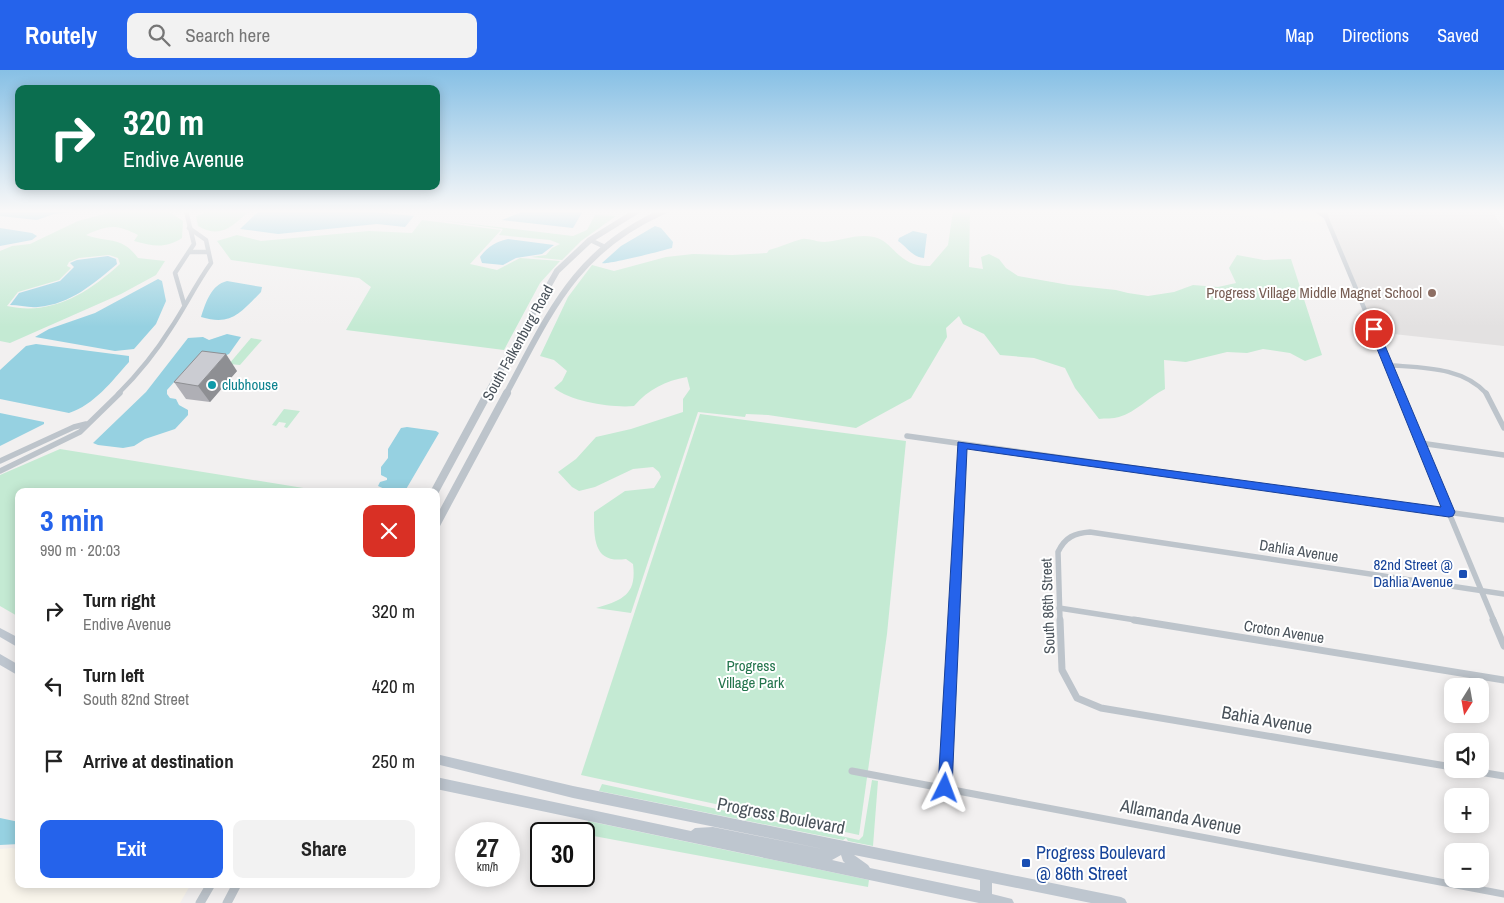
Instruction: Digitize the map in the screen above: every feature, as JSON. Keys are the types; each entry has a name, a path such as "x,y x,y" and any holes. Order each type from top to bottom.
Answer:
{"main road":[{"path":"0,632 15,641"},
{"path":"0,659 15,668"},
{"name":"Progress Boulevard","path":"440,760 573,792 1121,903"},
{"path":"440,784 1008,903"},
{"path":"685,835 713,832 828,856 844,846 847,857 859,867 877,875"},
{"path":"986,876 986,898"}],"street":[{"name":"South Falkenburg Road","path":"437,488 542,294 557,272 580,250"},
{"name":"South Falkenburg Road","path":"440,518 560,295 578,269 599,250"},
{"path":"1340,250 1504,646"},
{"path":"0,471 80,432 140,372 171,328 184,304 211,263 208,252 190,252 177,267 175,273 184,304"},
{"path":"1387,365 1448,373 1466,379 1487,395 1504,428"},
{"path":"0,461 74,427 86,424"},
{"path":"907,436 1504,520"},
{"path":"1420,443 1504,455"},
{"path":"945,788 962,444"},
{"name":"Dahlia Avenue","path":"1090,532 1504,594"},
{"name":"South 86th Street","path":"1077,698 1062,670 1057,563 1062,542 1070,536 1090,532"},
{"name":"Croton Avenue","path":"1059,608 1504,680"},
{"name":"Bahia Avenue","path":"1077,698 1101,708 1444,766"},
{"name":"Allamanda Avenue","path":"852,771 1504,894"},
{"path":"1489,774 1504,776"},
{"path":"200,903 209,888"},
{"path":"227,903 235,888"}],"shaded area":[{"name":"Progress Village Middle Magnet School","path":"1339,250 1504,250 1504,346 1375,332"},
{"path":"0,849 15,849 15,888 189,888 180,903 0,903"}],"green space":[{"path":"131,250 138,258 165,261 156,275 121,294 10,343 0,341 0,251","holes":["109,255 118,258 120,264 108,275 68,300 39,308 7,306 18,292 59,280 71,268 67,266 69,262 79,258"]},
{"path":"224,250 483,250 470,264 497,270 520,258 560,261 540,283 504,350 346,330 371,287 359,278 231,260"},
{"path":"550,250 572,250 562,260 531,257 546,255"},
{"path":"769,250 893,250 910,263 930,266 944,250 969,250 969,267 983,269 981,257 989,254 999,259 1006,268 1018,276 1148,296 1174,292 1193,285 1218,287 1236,283 1229,268 1237,255 1264,260 1291,259 1322,355 1305,361 1290,353 1263,349 1247,353 1227,352 1186,362 1164,360 1165,389 1125,415 1117,418 1099,419 1075,388 1065,368 1034,358 1000,355 984,334 963,324 959,316 946,328 947,337 911,398 856,428 768,415 746,414 745,417 698,412 631,613 596,608 626,595 633,583 634,574 633,564 626,559 615,559 601,553 595,540 594,512 625,491 654,488 661,477 659,472 653,467 633,469 595,487 579,491 572,487 558,472 576,459 596,437 631,429 683,412 683,399 690,389 687,377 679,379 665,383 652,390 634,406 625,406 592,403 571,397 554,388 562,381 567,371 554,360 540,356 568,297 592,265 614,271 666,257 693,254 732,255 767,253"},
{"path":"251,338 262,340 240,365 229,364"},
{"path":"284,409 300,411 287,428 284,427 286,423 279,422 276,426 272,425"},
{"name":"Progress Village Park","path":"700,414 906,441 887,634 859,835 581,775"},
{"path":"60,449 303,488 15,488 15,615 0,606 0,475"},
{"path":"872,780 878,781 873,846 848,841 846,838 843,840 599,791 602,784 859,840 863,836"},
{"path":"595,822 869,880 868,887 595,836"}],"water":[{"path":"486,250 548,250 542,254 516,258 503,265 482,263 480,257"},
{"path":"617,250 664,250 623,260 602,263"},
{"path":"908,250 925,250 924,258"},
{"path":"108,256 116,259 117,264 90,286 61,302 38,307 10,305 19,293 60,281 74,267 70,263 77,260"},
{"path":"158,279 162,281 166,301 156,324 134,349 115,351 35,337 49,329 95,313"},
{"path":"227,281 262,287 261,292 241,312 228,319 220,320 201,317 213,290 221,283"},
{"path":"227,334 241,337 229,354 183,372 167,390 170,398 176,399 179,405 188,410 188,415 175,429 145,439 134,446 123,448 93,443 146,392 188,338 203,337 209,340"},
{"path":"36,344 129,356 129,362 87,404 69,413 0,399 0,370 26,346"},
{"path":"0,413 44,422 44,424 0,446"},
{"path":"407,427 439,433 407,488 382,488 378,486 380,482 387,480 387,478 381,475 381,467 388,458 388,449 401,428"},
{"path":"0,818 15,821 15,844 0,845"}],"building":[{"path":"202,351 226,354 198,386 174,382"}],"place":[{"name":"Progress Village Middle Magnet School","path":"1432,293"},
{"name":"clubhouse","path":"212,385"},
{"name":"82nd Street @ Dahlia Avenue","path":"1463,574"},
{"name":"Progress Boulevard @ 86th Street","path":"1026,863"}],"route":[{"path":"945,788 962,444 1449,512 1387,365 1374,329"}]}
